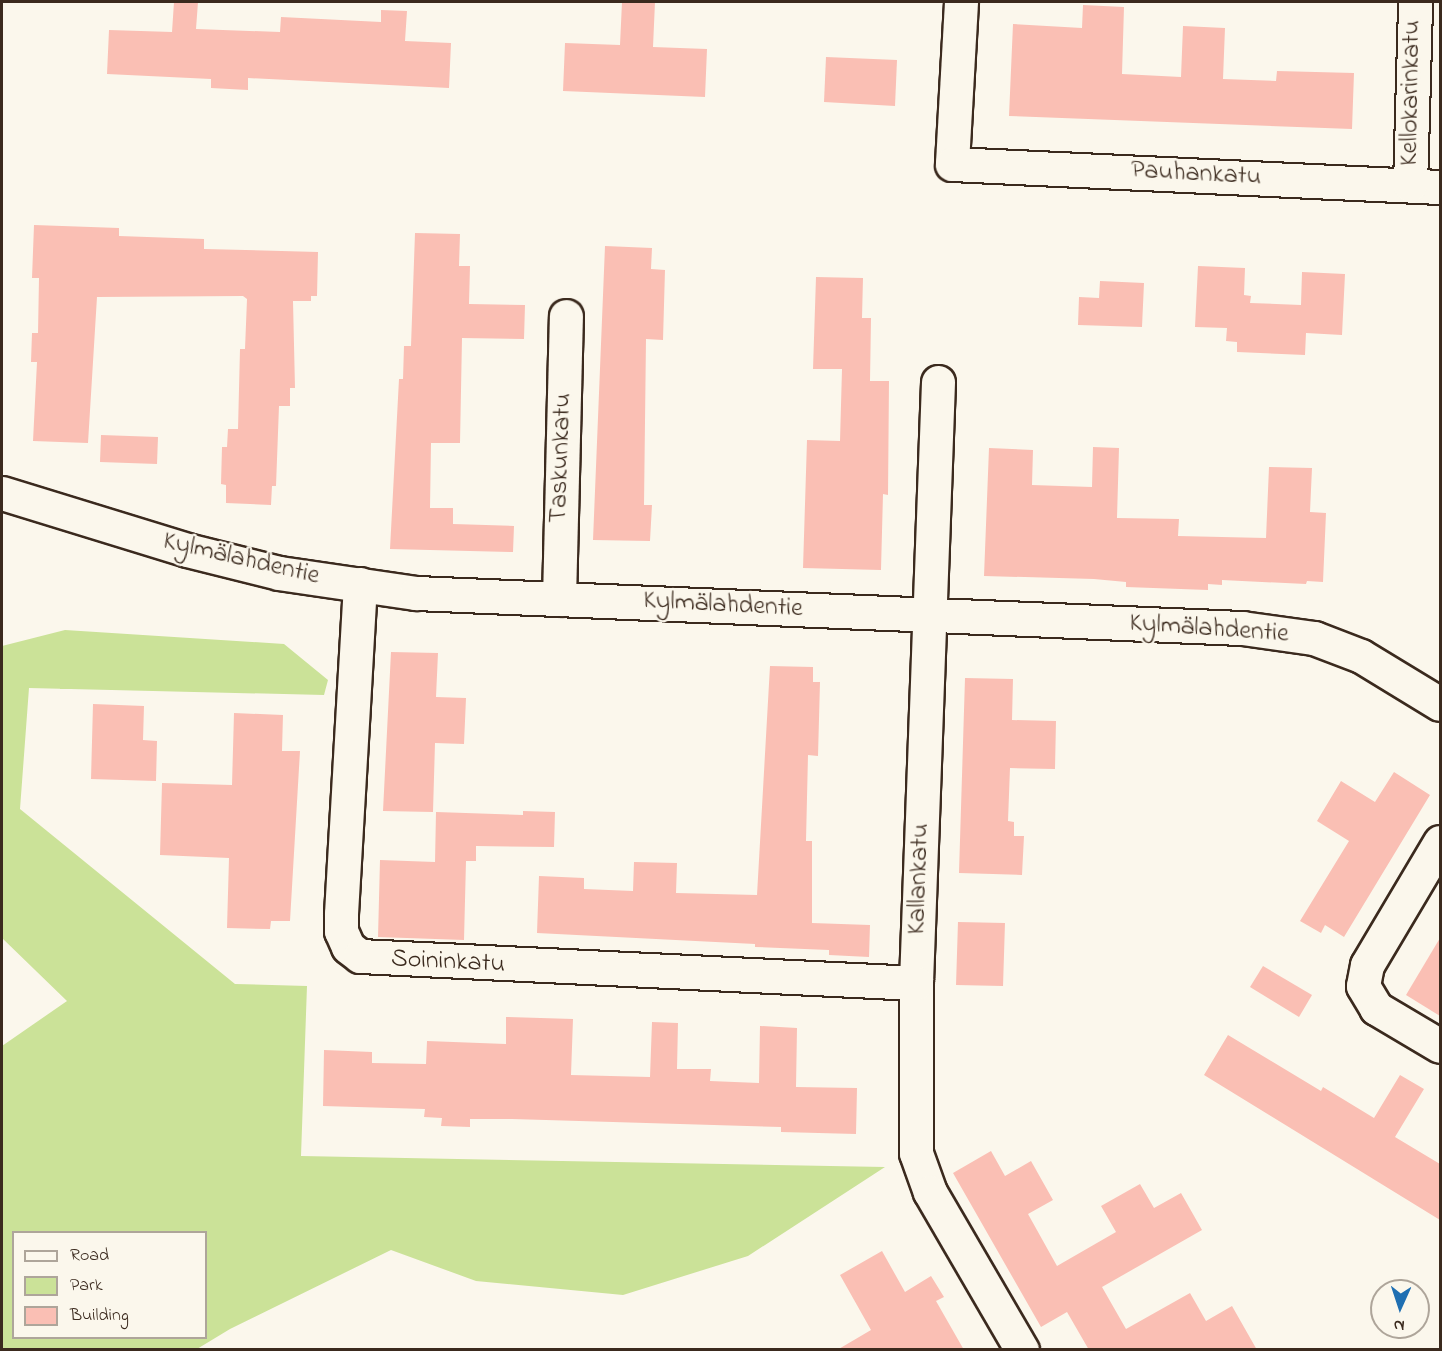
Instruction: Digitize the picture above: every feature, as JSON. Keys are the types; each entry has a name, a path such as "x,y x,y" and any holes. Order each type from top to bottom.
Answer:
{"street":[{"name":"Pauhankatu","path":"961,2 952,164 1425,186"},
{"name":"Kellokarinkatu","path":"1415,2 1425,186"},
{"name":"Taskunkatu","path":"559,599 566,316"},
{"name":"Kallankatu","path":"938,382 916,983 916,1153 930,1192 1022,1350"},
{"name":"Kylmälahdentie","path":"2,493 198,553 279,573 416,593 1242,628 1314,638 1361,656 1440,704"},
{"name":"Soininkatu","path":"360,584 341,931 348,947 360,956 916,983"},
{"path":"1440,842 1367,965 1363,986 1376,1008 1440,1046"}],"green space":[{"path":"65,630 284,644 328,680 324,695 29,688 20,809 235,984 307,986 301,1156 885,1167 748,1256 623,1295 476,1281 391,1250 230,1329 197,1349 2,1349 2,1046 67,1001 2,938 2,646"}],"building":[{"path":"174,2 198,2 196,29 280,32 281,17 381,22 381,10 407,11 405,41 451,43 449,88 248,78 248,90 211,88 211,79 107,74 109,30 172,32"},
{"path":"622,2 655,2 653,47 707,49 705,97 563,91 565,43 620,45"},
{"path":"1083,5 1124,7 1122,74 1181,77 1183,26 1225,28 1223,79 1276,81 1277,71 1354,73 1352,129 1009,116 1013,24 1082,28"},
{"path":"826,57 897,60 895,106 824,102"},
{"path":"34,225 119,228 119,236 204,239 204,249 318,252 317,296 311,296 311,301 293,301 295,388 290,388 290,406 279,406 276,486 272,486 271,505 226,503 226,485 221,484 222,447 227,447 228,429 238,429 240,349 245,349 247,299 243,296 97,297 88,443 33,441 37,362 31,362 32,333 38,333 39,278 32,278"},
{"path":"415,233 460,234 459,266 470,266 469,304 525,305 524,339 462,338 460,443 431,443 430,508 453,508 453,524 514,526 513,552 390,549 399,379 403,379 404,346 411,346"},
{"path":"605,246 652,248 651,269 665,270 663,340 646,339 644,505 652,505 650,541 593,540"},
{"path":"1198,266 1245,268 1244,295 1251,296 1250,303 1301,305 1302,272 1345,274 1342,335 1306,333 1305,355 1237,352 1237,342 1226,341 1227,328 1195,327"},
{"path":"816,277 863,278 862,318 871,318 870,381 889,381 888,495 883,494 881,570 803,568 807,440 840,441 842,369 813,369"},
{"path":"1100,281 1144,283 1142,327 1078,325 1079,297 1099,298"},
{"path":"101,435 158,437 157,464 100,462"},
{"path":"1093,447 1119,448 1117,518 1179,519 1178,536 1266,538 1269,467 1312,468 1310,512 1326,513 1323,582 1307,581 1306,584 1222,580 1222,585 1208,584 1208,590 1126,587 1126,582 1094,579 984,576 989,448 1033,450 1032,485 1092,487"},
{"path":"391,652 438,653 436,697 466,698 464,744 435,743 433,812 383,811"},
{"path":"770,666 813,667 813,682 820,682 818,756 808,755 806,841 812,841 812,923 870,925 869,957 829,955 829,950 755,947 755,944 537,933 539,876 584,878 584,889 633,891 634,862 677,863 676,893 757,895"},
{"path":"965,678 1013,679 1012,720 1056,721 1055,769 1010,768 1008,821 1014,822 1014,836 1024,836 1022,875 959,873"},
{"path":"93,704 144,706 143,740 157,741 156,781 91,779"},
{"path":"234,713 283,715 282,751 300,751 290,921 271,921 270,929 227,928 229,858 160,855 162,783 232,785"},
{"path":"1394,772 1430,795 1344,937 1325,925 1321,933 1300,921 1349,841 1317,821 1341,781 1375,802"},
{"path":"523,811 555,812 554,847 476,846 476,861 466,861 464,940 378,937 380,860 435,862 436,812 523,815"},
{"path":"958,922 1005,923 1003,986 956,985"},
{"path":"1440,938 1440,1016 1406,995"},
{"path":"1263,966 1312,995 1299,1017 1250,987"},
{"path":"506,1017 573,1019 571,1075 650,1077 652,1022 678,1023 677,1069 711,1069 710,1081 759,1083 760,1026 797,1028 796,1087 857,1088 856,1134 781,1132 781,1127 512,1119 470,1119 470,1127 441,1126 442,1118 424,1117 425,1109 323,1106 324,1050 372,1052 372,1063 426,1064 427,1041 506,1044"},
{"path":"1228,1035 1321,1091 1323,1087 1374,1118 1400,1075 1424,1089 1395,1137 1440,1164 1440,1220 1204,1075"},
{"path":"991,1151 1005,1176 1031,1161 1053,1200 1028,1214 1057,1266 1116,1232 1101,1206 1140,1184 1154,1208 1181,1193 1202,1230 1102,1287 1126,1329 1190,1293 1206,1321 1232,1306 1257,1350 1089,1350 1067,1312 1041,1327 953,1173"},
{"path":"882,1251 905,1292 931,1276 944,1297 936,1301 964,1350 837,1350 871,1330 840,1275"}]}
